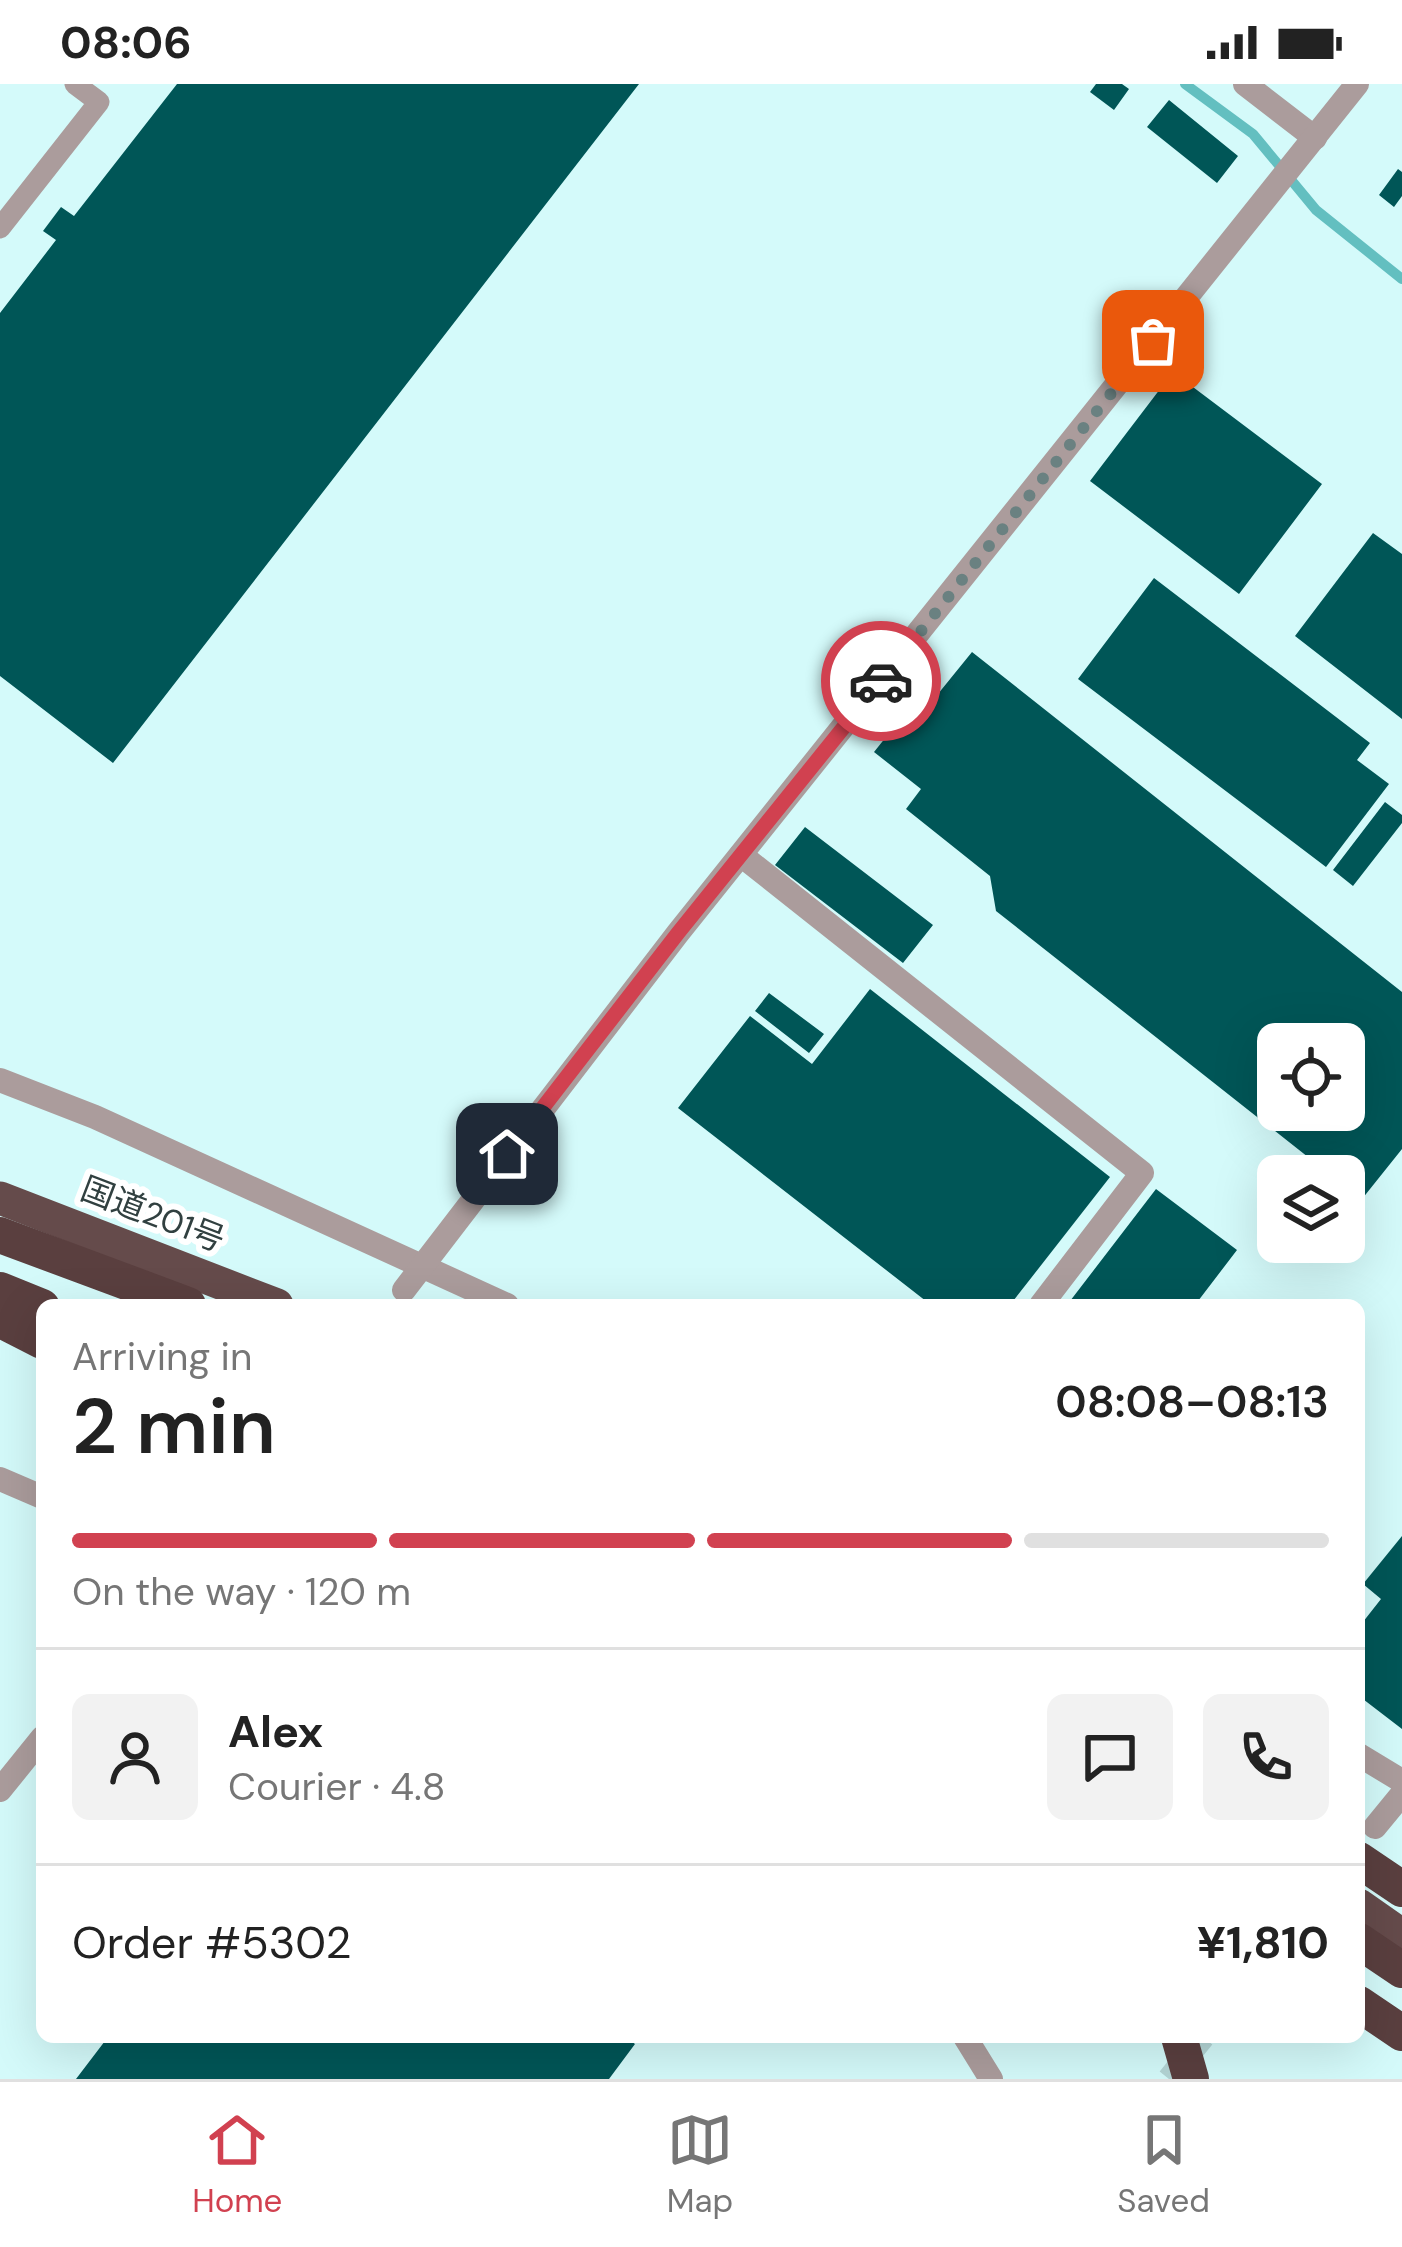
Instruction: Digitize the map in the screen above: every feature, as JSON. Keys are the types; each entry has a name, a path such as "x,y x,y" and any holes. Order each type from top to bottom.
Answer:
{"highway":[{"name":"国道201号","path":"0,1198 261,1299"},
{"path":"0,1235 172,1299"},
{"path":"0,1294 36,1309"},
{"path":"0,1294 7,1323 36,1337"},
{"path":"1367,1843 1402,1889"},
{"path":"1365,1909 1402,1935"},
{"path":"1365,1945 1402,1970"},
{"path":"1373,2018 1402,2054"},
{"path":"1181,2043 1191,2079"}],"street":[{"path":"1245,84 1315,138"},
{"path":"404,1290 741,855 1357,84"},
{"path":"741,855 1142,1173 1046,1299"},
{"path":"0,1080 94,1117 494,1299"},
{"path":"0,1479 36,1495"},
{"path":"0,1790 36,1745"},
{"path":"1365,1759 1402,1781"},
{"path":"1367,1843 1402,1793"},
{"path":"968,2043 992,2079"}],"lane":[{"path":"0,228 106,93 75,84"}],"building":[{"path":"177,84 639,84 113,763 0,676 0,313 56,240 43,231 61,207 74,216"},
{"path":"1096,84 1122,84 1129,89 1114,110 1090,92"},
{"path":"1169,100 1238,156 1217,183 1147,127"},
{"path":"1398,169 1402,196 1394,207 1379,195"},
{"path":"1173,372 1322,484 1239,594 1090,481"},
{"path":"1373,533 1402,554 1402,719 1295,636"},
{"path":"1154,578 1370,743 1357,760 1389,784 1326,867 1078,679"},
{"path":"972,652 1402,992 1402,1149 1365,1195 1365,1155 1305,1155 1275,1131 1365,1131 1365,1023 1257,1023 1257,1117 996,911 990,876 906,809 921,789 874,752 918,697 929,705"},
{"path":"1385,802 1402,815 1402,823 1353,886 1333,870"},
{"path":"805,827 933,925 903,963 775,865"},
{"path":"870,989 1110,1177 1015,1299 923,1299 678,1108 750,1016 812,1064"},
{"path":"769,993 824,1034 809,1053 755,1011"},
{"path":"1156,1189 1237,1250 1200,1299 1072,1299"},
{"path":"1402,1536 1402,1729 1365,1701 1365,1619 1381,1599 1365,1582"},
{"path":"103,2043 635,2044 609,2079 76,2079"}],"waterway":[{"path":"1185,84 1253,134 1316,210 1402,279"}],"tunnel":[{"path":"1169,2079 1198,2043"}],"way so far":[{"path":"881,681 1153,341"}],"route":[{"path":"507,1154 881,681"}]}
